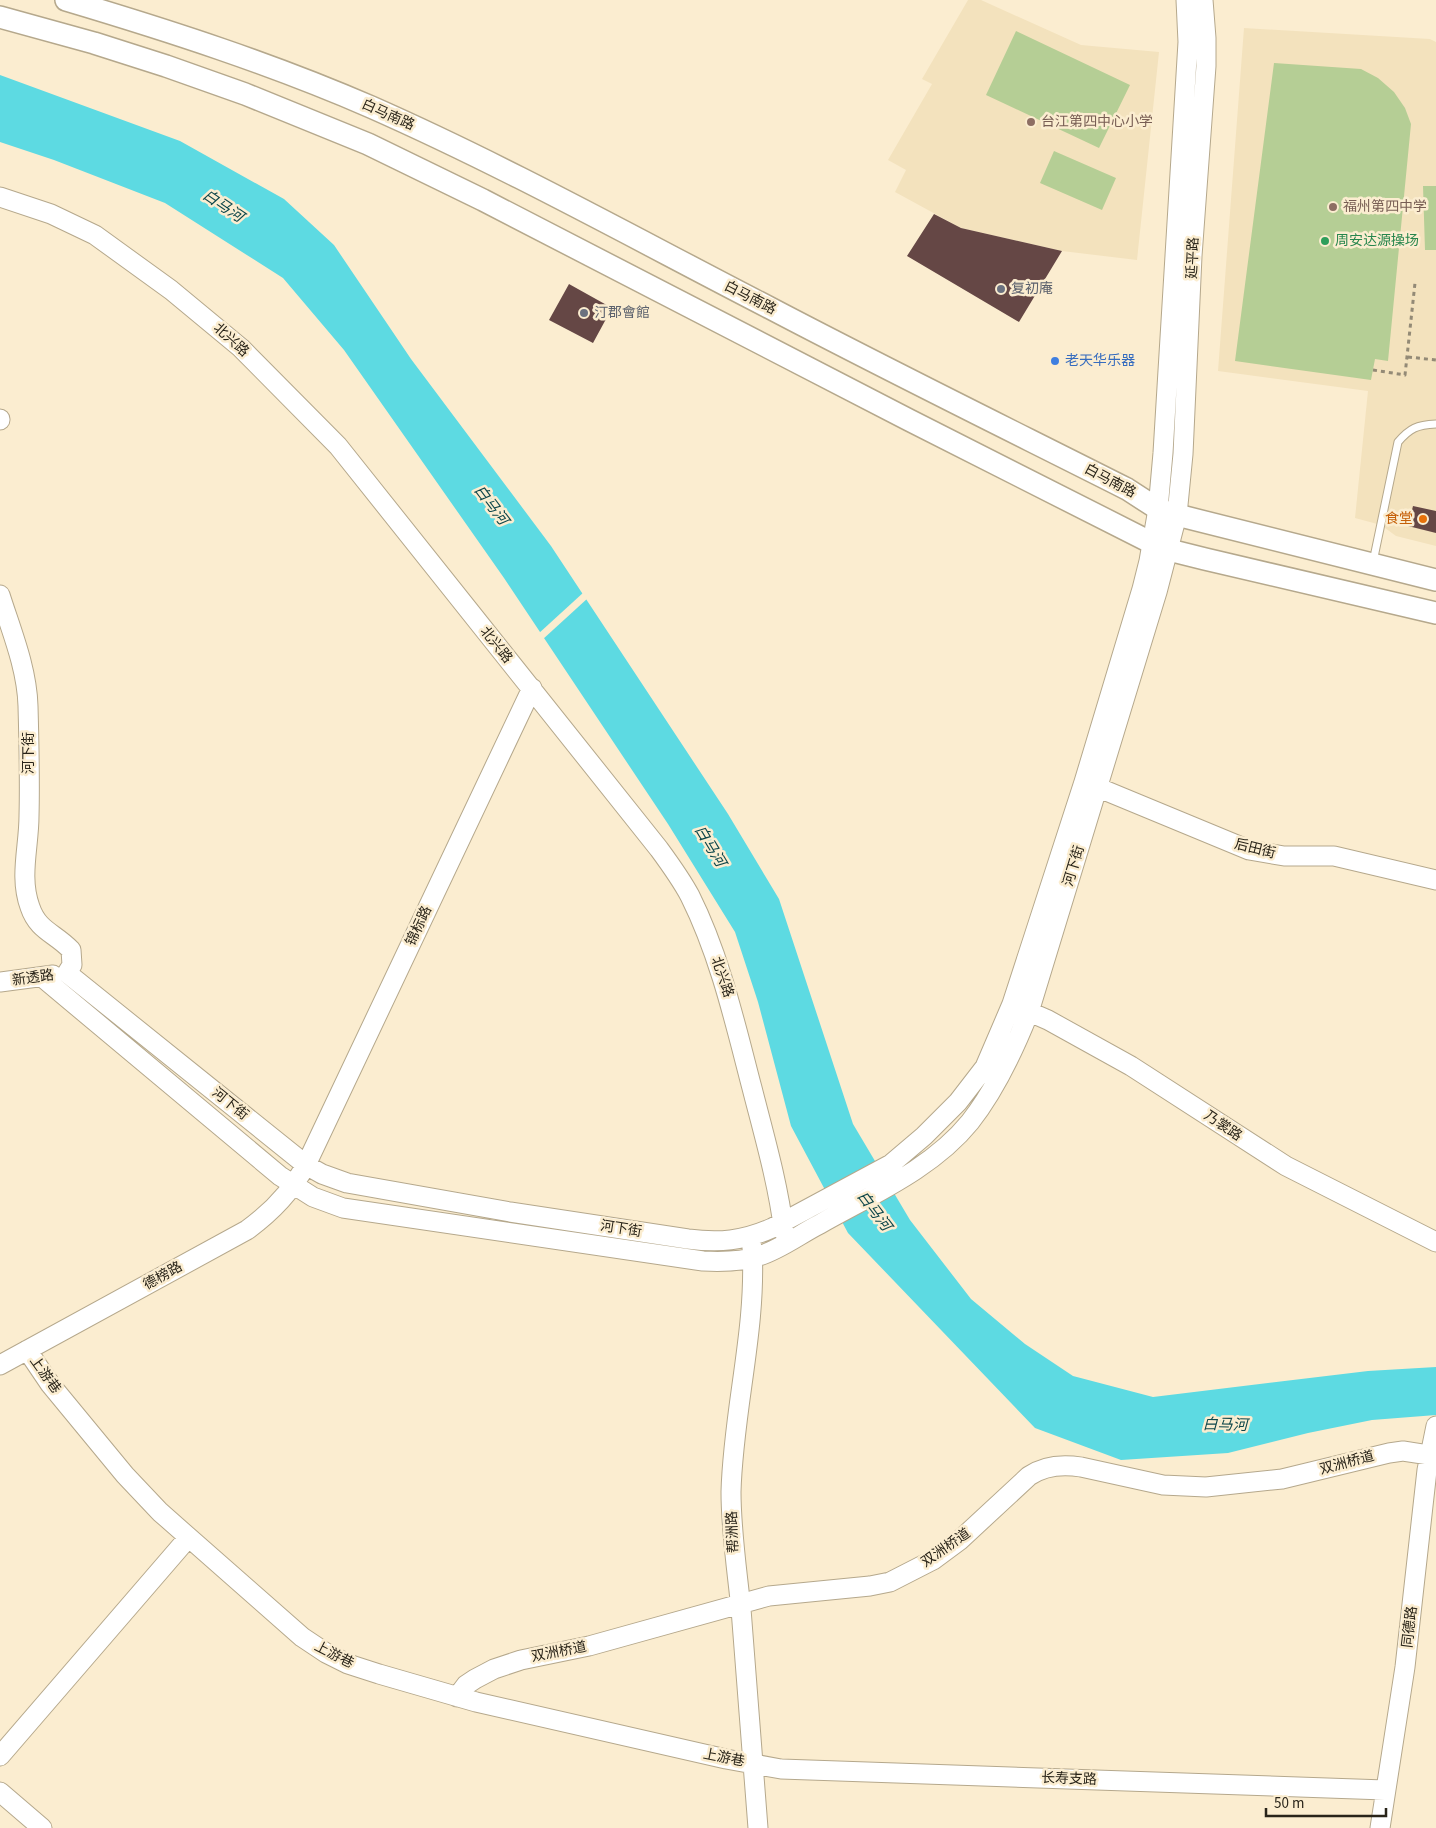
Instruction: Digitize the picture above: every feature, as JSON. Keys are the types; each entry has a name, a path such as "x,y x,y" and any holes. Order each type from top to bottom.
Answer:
{"main road":[{"name":"白马南路","path":"66,0 153,26 302,78 424,132 512,175 773,310 1127,489 1167,512 1436,580"},
{"path":"0,17 94,43 166,66 244,94 368,144 492,204 901,416 1161,547 1436,613"}],"street":[{"name":"延平路","path":"1167,512 1176,257 1187,62 1186,0"},
{"name":"延平路","path":"1167,512 1183,454 1192,256 1206,66 1203,0"},
{"name":"北兴路","path":"0,197 51,214 95,235 171,290 241,348 338,446 659,849 681,880 696,909 710,942 730,1003 777,1188 786,1243"},
{"name":"河下街","path":"42,977 294,1186 313,1197 343,1208 703,1261 729,1262 753,1258 786,1243 812,1228 897,1171 936,1124 968,1090 985,1067 1020,1008 1091,785 1142,589 1161,547 1167,512"},
{"name":"河下街","path":"0,595 22,668 28,703 29,815 24,874 27,897 35,919 41,928 60,940 71,950 72,964 67,973 306,1165 322,1174 347,1183 510,1212 704,1241 751,1237 805,1209 897,1171"},
{"name":"锦标路","path":"306,1165 532,688"},
{"name":"后田街","path":"1091,785 1248,850 1284,856 1334,856 1436,880"},
{"name":"新透路","path":"0,982 67,973"},
{"name":"乃裳路","path":"1020,1008 1048,1020 1131,1066 1286,1166 1436,1242"},
{"name":"德榜路","path":"0,1365 247,1230 277,1206 294,1186 306,1165"},
{"name":"帮洲路","path":"751,1237 753,1288 735,1440 731,1492 733,1542 754,1764 758,1828"},
{"name":"上游巷","path":"27,1350 50,1384 125,1475 160,1512 302,1638 326,1653 348,1664 457,1697 716,1757 754,1764"},
{"name":"同德路","path":"1380,1828 1405,1667 1436,1426"},
{"name":"双洲桥道","path":"457,1697 466,1685 475,1679 506,1665 590,1646 740,1606 769,1596 881,1584 904,1576 933,1560 960,1540 1029,1476 1039,1469 1049,1466 1081,1467 1163,1485 1206,1486 1282,1479 1383,1454 1403,1451 1433,1455"},
{"path":"0,1756 188,1538"},
{"name":"长寿支路","path":"754,1764 781,1769 1386,1790"},
{"path":"0,1792 42,1828"}],"lane":[{"path":"1373,565 1398,442 1407,431 1422,424 1436,424"}],"path":[{"path":"1373,370 1405,375 1415,284"},
{"path":"1408,357 1436,360"}],"shaded area":[{"name":"台江第四中心小学","path":"968,0 981,0 1081,45 1159,52 1137,260 1062,251 961,228 895,192 906,170 888,160 932,84 922,79"},
{"name":"福州第四中学","path":"1244,28 1430,39 1436,42 1436,546 1396,536 1381,525 1355,518 1368,391 1218,371"}],"green space":[{"path":"1016,31 1130,85 1099,148 986,95"},
{"name":"周安达源操场","path":"1274,63 1361,69 1378,78 1394,92 1405,108 1411,124 1388,361 1375,359 1371,380 1235,361"},
{"path":"1054,151 1116,178 1102,210 1040,183"},
{"path":"1423,186 1436,186 1436,250 1425,250"}],"water":[{"name":"白马河","path":"0,75 180,141 284,199 334,245 411,359 551,546 728,814 779,899 853,1124 910,1220 971,1299 1025,1344 1073,1376 1153,1397 1368,1371 1436,1367 1436,1415 1372,1420 1308,1433 1228,1453 1121,1460 1035,1428 848,1233 791,1126 758,1002 735,932 668,824 504,578 344,350 283,278 165,203 54,160 0,142"}],"pier":[{"path":"584,592 588,598 542,640 538,634"}],"building":[{"name":"复初庵","path":"934,214 961,228 1062,251 1019,322 907,256"},
{"path":"569,284 612,308 593,343 549,320"},
{"name":"食堂","path":"1413,506 1436,511 1436,533 1408,526"}],"place":[{"name":"台江第四中心小学","path":"1031,122"},
{"name":"福州第四中学","path":"1333,207"},
{"name":"周安达源操场","path":"1325,241"},
{"name":"复初庵","path":"1001,289"},
{"name":"汀郡會館","path":"584,313"},
{"name":"老天华乐器","path":"1055,361"},
{"name":"食堂","path":"1423,519"}]}
